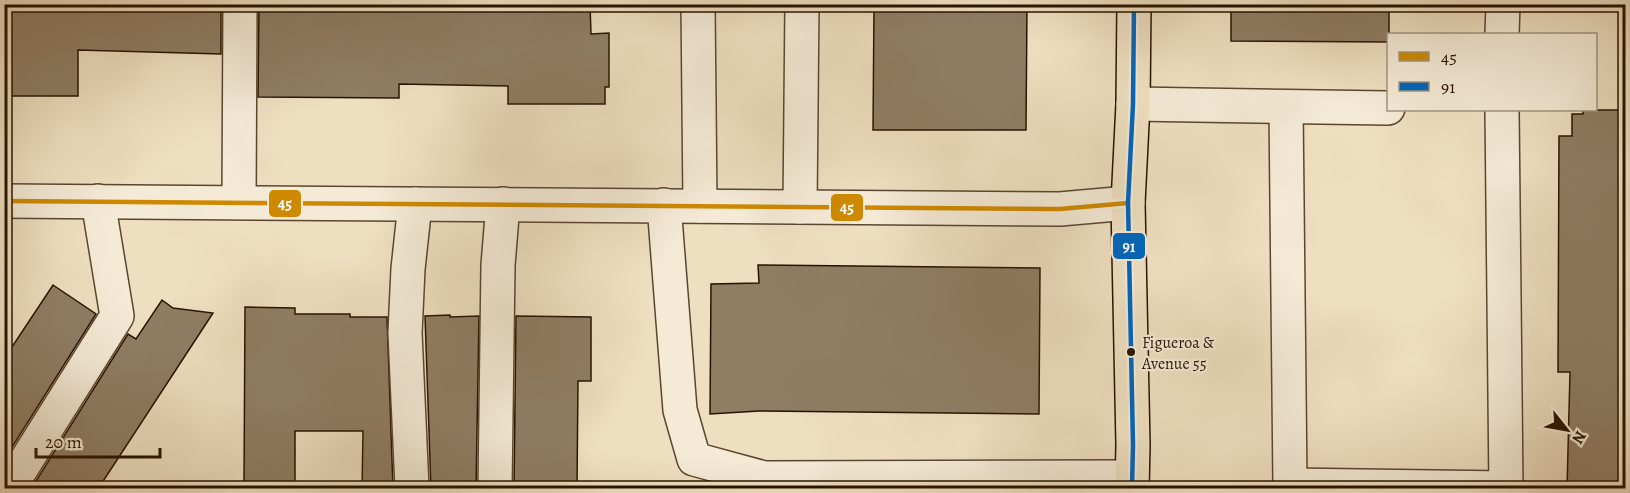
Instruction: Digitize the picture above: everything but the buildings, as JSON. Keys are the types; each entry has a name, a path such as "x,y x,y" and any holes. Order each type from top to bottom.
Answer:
{"main road":[{"path":"1132,483 1128,203 1133,104 1134,4"}],"street":[{"path":"239,202 240,4"},
{"path":"698,4 700,206"},
{"path":"800,207 802,4"},
{"path":"1502,33 1503,4"},
{"path":"1133,104 1387,108"},
{"path":"1286,107 1290,485 1506,488 1502,111"},
{"path":"4,201 1060,209 1128,203"},
{"path":"9,489 117,316 98,201"},
{"path":"412,489 405,333 408,269 415,204"},
{"path":"495,489 498,265 503,204"},
{"path":"664,205 680,410 694,459 764,478 1132,483"}],"transit line":[{"name":"91","path":"1132,488 1128,203 1133,104 1134,4"},
{"name":"45","path":"4,201 1060,209 1128,203"}],"place":[{"name":"Figueroa & Avenue 55","path":"1131,352"}]}
